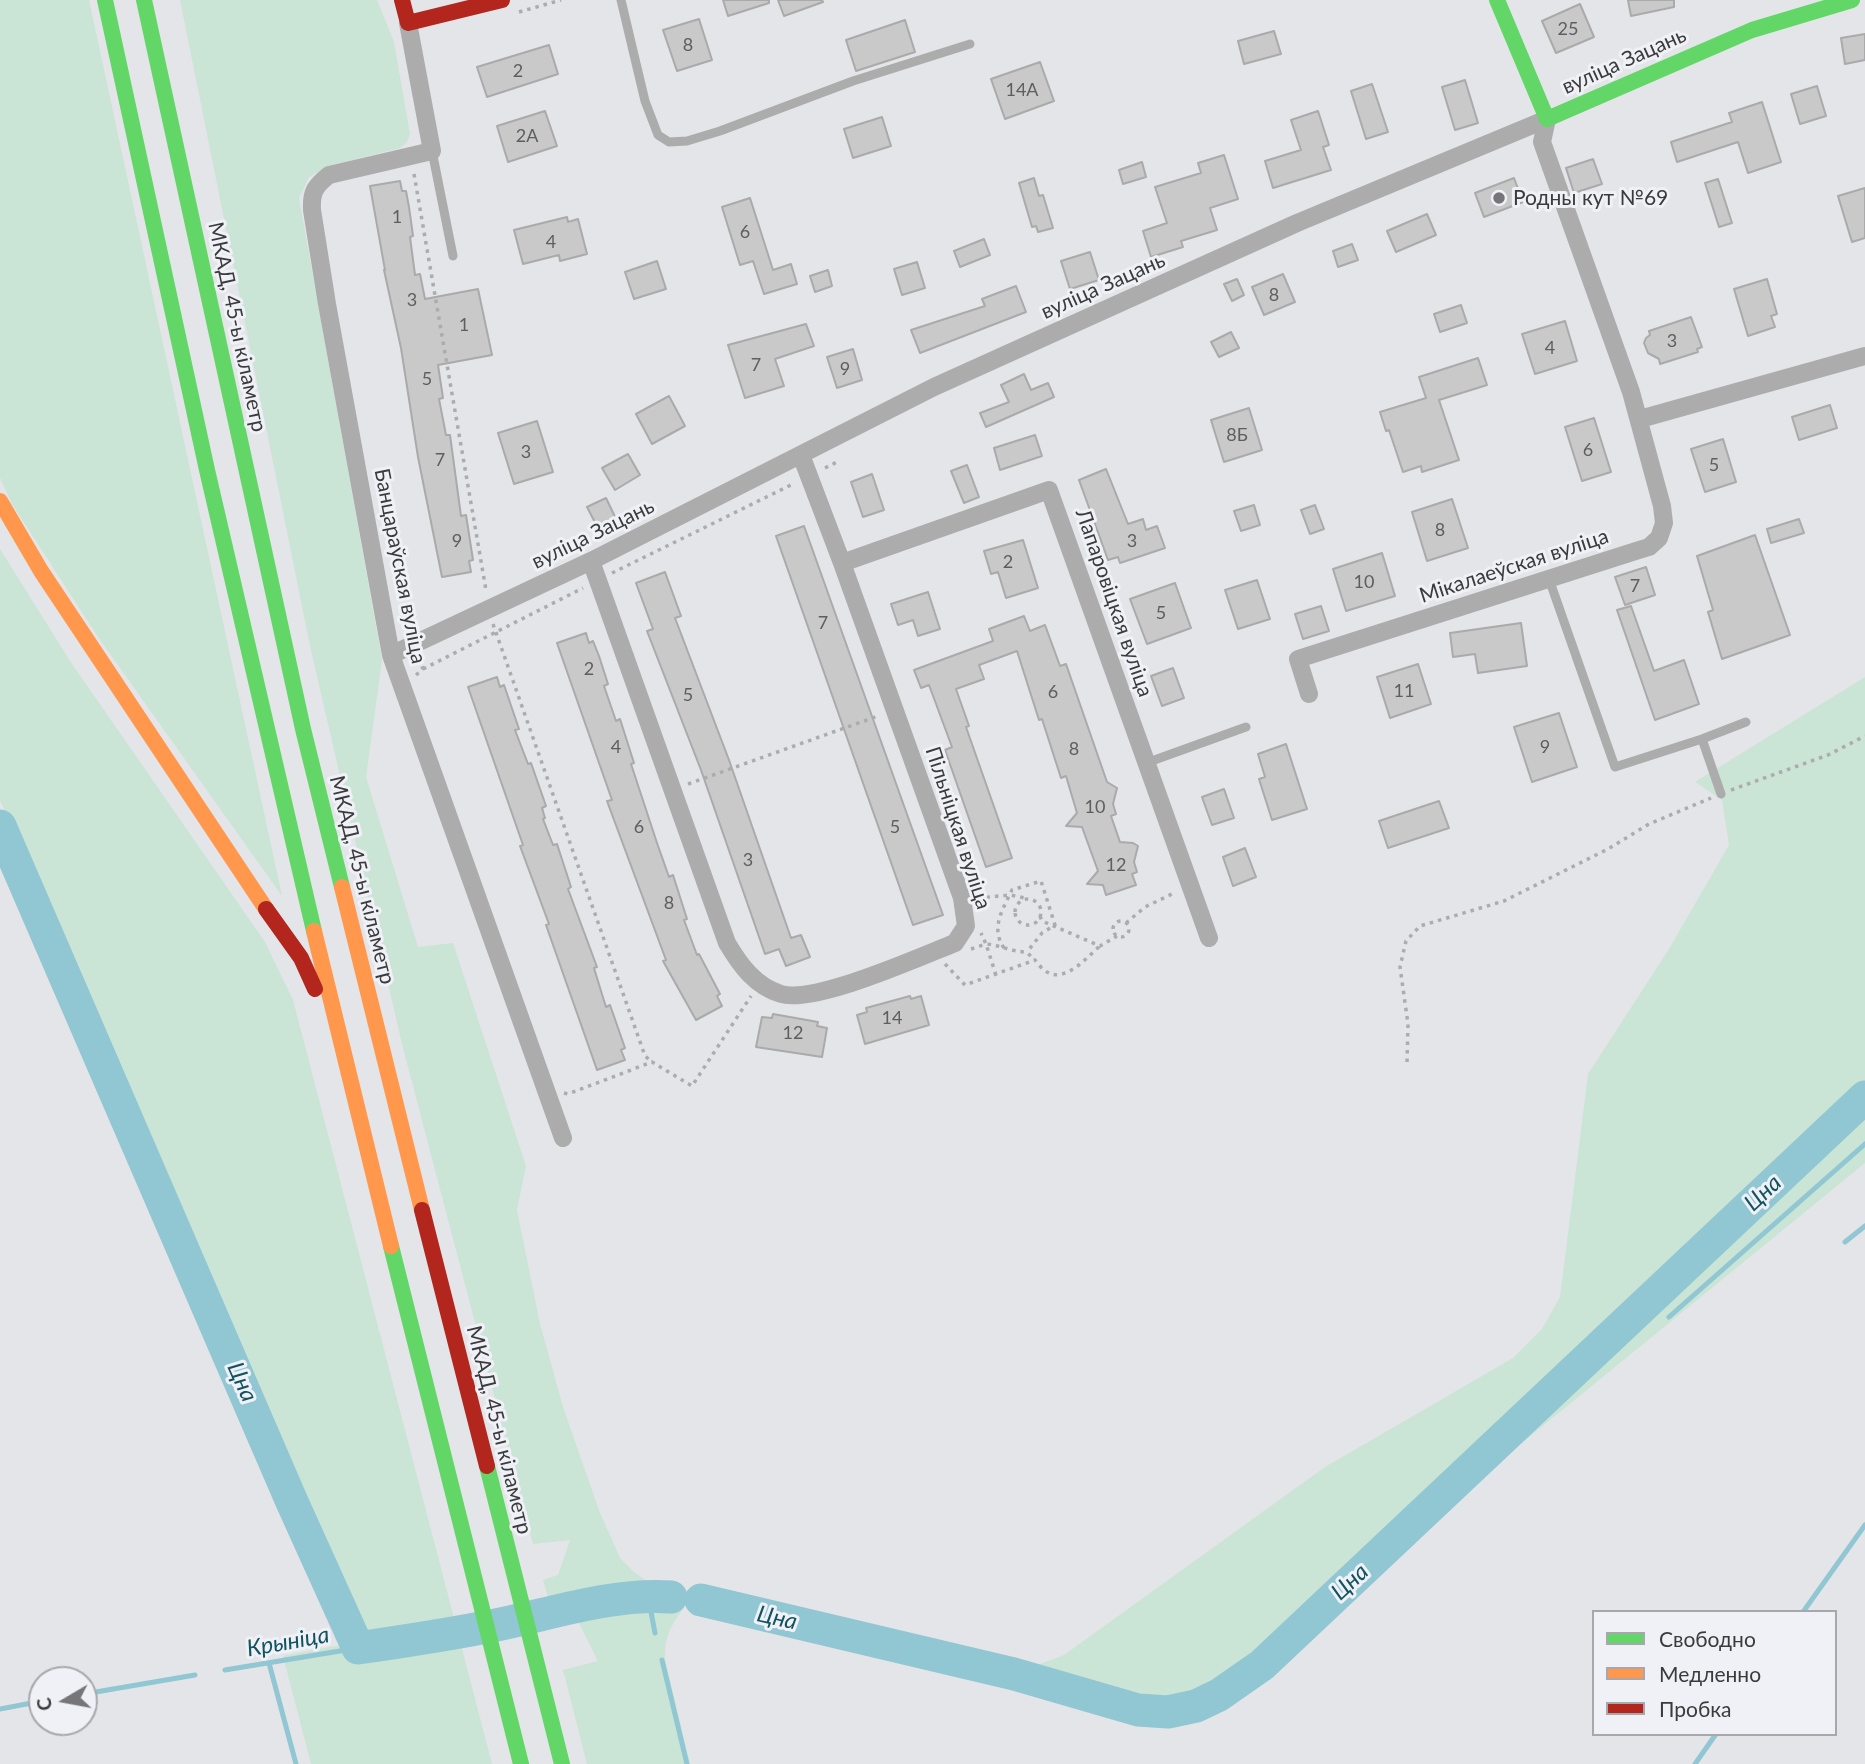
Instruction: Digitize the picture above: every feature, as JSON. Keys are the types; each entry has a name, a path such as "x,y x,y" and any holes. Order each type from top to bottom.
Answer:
{"main road":[{"path":"105,0 207,470 340,1045 521,1764"},
{"name":"МКАД, 45-ы кіламетр","path":"144,0 303,729 391,1090 562,1764"},
{"path":"402,0 408,23 502,0"},
{"path":"1497,0 1547,118"},
{"name":"вуліца Зацань","path":"1547,118 1752,30 1852,0"},
{"path":"0,501 41,571 247,883 300,958 340,1045"}],"street":[{"path":"408,23 432,151"},
{"name":"Мікалаеўская вуліца","path":"1309,694 1298,659 1649,547 1659,538 1664,523 1662,506 1640,419 1542,142 1547,118"},
{"name":"вуліца Зацань","path":"391,655 414,646 487,604 591,561 934,387 1259,240 1547,118"},
{"name":"Банцараўская вуліца","path":"432,151 329,175 316,186 311,195 327,304 391,655 563,1138"},
{"path":"1640,419 1865,356"},
{"name":"Пільніцкая вуліца","path":"591,561 727,943 742,968 759,982 781,994 803,995 826,992 955,943 966,926 962,898 801,455"},
{"name":"Лапаровіцкая вуліца","path":"842,563 1049,490 1209,939"}],"lane":[{"path":"621,0 645,101 658,135 669,142 687,141 720,131 853,81 970,44"},
{"path":"432,151 453,256"},
{"path":"1549,579 1615,768 1746,722"},
{"path":"1146,763 1246,727"},
{"path":"1702,739 1721,794"}],"path":[{"path":"513,14 561,0"},
{"path":"417,169 413,170 487,604 645,1056 691,1086 759,982"},
{"path":"413,687 416,675 423,669 839,461"},
{"path":"414,646 423,669"},
{"path":"673,789 894,710"},
{"path":"1407,1062 1408,1024 1400,967 1406,941 1420,926 1504,901 1608,849 1649,824 1828,755 1865,736"},
{"path":"1003,948 998,937 998,928 1002,909 1012,890 1041,881 1055,925"},
{"path":"1126,923 1145,907 1190,885"},
{"path":"962,898 1018,895 1038,904 1042,921 1100,946"},
{"path":"1026,899 1016,907 1018,919 1030,924 1040,916"},
{"path":"977,921 996,975"},
{"path":"1117,936 1113,931 1115,924 1122,921 1126,923"},
{"path":"964,952 986,944 1010,952 1027,952 1048,973 1060,975 1070,971 1100,946 1117,936 1123,937 1128,933 1126,923"},
{"path":"1027,952 1042,933 1055,925"},
{"path":"939,949 946,965 965,985 1035,960"},
{"path":"560,1093 568,1094 652,1062"}],"green space":[{"path":"0,0 89,0 282,896 98,637 12,504 0,478"},
{"path":"180,0 377,0 394,42 410,134 407,142 400,148 328,166 309,177 299,198 382,660 366,777 418,947 453,943 526,1166 517,1210 540,1324 563,1407 600,1513 620,1558 634,1572 649,1583 692,1597 676,1619 665,1649 665,1659 690,1764 587,1764 563,1670 598,1661 577,1619 552,1610 543,1580 558,1575 570,1540 533,1544 402,1044 310,646"},
{"path":"0,549 70,661 265,942 293,1000 492,1764 311,1764 283,1656 372,1639 305,1494 0,800"},
{"path":"1865,677 1865,1163 1452,1500 1262,1665 1219,1695 1196,1706 1168,1712 1138,1710 1014,1674 1064,1655 1325,1467 1513,1358 1542,1329 1560,1297 1588,1074 1669,949 1729,845 1722,800 1695,782"}],"building":[{"path":"723,0 769,0 769,3 728,16"},
{"path":"778,0 822,0 823,2 784,16"},
{"path":"1628,0 1674,0 1674,7 1631,16"},
{"path":"1580,4 1594,37 1556,53 1542,21"},
{"path":"699,19 712,60 677,71 663,30"},
{"path":"905,20 915,52 856,71 846,40"},
{"path":"1274,31 1281,54 1244,64 1238,41"},
{"path":"1865,34 1865,60 1845,64 1841,38"},
{"path":"549,45 558,74 487,97 477,67"},
{"path":"1040,62 1054,101 1005,119 991,79"},
{"path":"1465,80 1478,123 1455,130 1442,87"},
{"path":"1372,84 1388,132 1366,139 1351,91"},
{"path":"1817,86 1826,116 1800,124 1791,94"},
{"path":"1762,102 1781,162 1748,173 1738,142 1677,162 1671,142 1732,122 1729,113"},
{"path":"545,111 557,146 508,162 497,126"},
{"path":"1318,111 1329,145 1323,147 1331,170 1273,188 1265,161 1301,150 1291,120"},
{"path":"882,117 891,146 853,158 844,129"},
{"path":"1224,155 1238,199 1210,208 1217,230 1181,241 1183,247 1151,257 1143,231 1167,223 1155,187 1201,173 1198,163"},
{"path":"1593,159 1602,184 1574,193 1566,168"},
{"path":"1142,162 1146,177 1123,184 1119,170"},
{"path":"1034,178 1039,196 1043,195 1053,228 1038,232 1036,226 1032,227 1019,183"},
{"name":"Родны кут №69","path":"1514,178 1523,202 1484,217 1475,193"},
{"path":"1718,179 1732,223 1719,227 1705,183"},
{"path":"400,181 402,191 406,191 409,207 415,275 420,274 425,299 478,289 492,355 438,365 443,398 439,399 446,435 450,435 461,516 466,515 473,560 469,561 471,572 442,577 370,186"},
{"path":"1865,188 1865,238 1852,242 1838,196"},
{"path":"750,198 773,270 791,264 797,284 764,294 753,261 740,265 722,207"},
{"path":"1427,214 1436,235 1396,252 1387,231"},
{"path":"567,217 568,222 578,219 587,254 560,261 559,255 523,264 514,230"},
{"path":"984,239 990,255 960,267 954,251"},
{"path":"1352,244 1358,260 1338,267 1333,251"},
{"path":"1090,252 1099,280 1070,289 1061,261"},
{"path":"657,261 666,289 634,299 625,272"},
{"path":"917,262 925,288 902,295 894,269"},
{"path":"828,270 832,286 815,292 810,276"},
{"path":"1283,274 1295,302 1264,315 1252,287"},
{"path":"1237,279 1244,295 1232,301 1224,284"},
{"path":"1767,279 1777,314 1771,316 1775,327 1748,336 1734,289"},
{"path":"1016,286 1026,312 920,353 911,330 985,306 982,299"},
{"path":"1461,305 1467,323 1440,332 1434,314"},
{"path":"1691,317 1702,347 1697,349 1698,352 1660,364 1659,359 1648,353 1644,343 1650,335 1649,331"},
{"path":"1565,321 1577,361 1535,374 1522,334"},
{"path":"806,324 814,346 775,359 784,386 745,398 728,345"},
{"path":"1231,332 1239,348 1219,357 1211,342"},
{"path":"853,349 862,380 837,388 827,357"},
{"path":"1478,358 1487,385 1439,400 1459,460 1422,472 1421,466 1403,472 1380,412 1426,398 1419,377"},
{"path":"1024,374 1031,390 1048,383 1054,397 986,427 980,413 1009,402 1001,385"},
{"path":"669,396 685,426 652,444 636,414"},
{"path":"1830,405 1837,428 1799,440 1792,417"},
{"path":"1249,408 1262,450 1224,462 1211,420"},
{"path":"1594,418 1611,472 1582,481 1565,427"},
{"path":"537,421 553,472 514,484 498,433"},
{"path":"1035,435 1042,456 1000,470 994,448"},
{"path":"1723,439 1736,482 1705,492 1691,449"},
{"path":"628,454 640,475 615,490 602,468"},
{"path":"967,465 979,497 964,503 951,471"},
{"path":"1106,469 1128,524 1143,519 1146,530 1157,526 1165,548 1120,563 1118,557 1108,560 1079,480"},
{"path":"872,474 884,510 863,517 851,482"},
{"path":"606,498 619,525 601,534 587,507"},
{"path":"1452,499 1468,548 1427,561 1412,512"},
{"path":"1254,505 1260,525 1241,531 1234,511"},
{"path":"1315,505 1324,529 1310,534 1301,510"},
{"path":"1799,519 1804,533 1771,543 1767,529"},
{"path":"804,526 943,915 913,925 776,536"},
{"path":"1755,535 1790,635 1722,659 1708,612 1713,610 1697,556"},
{"path":"1023,540 1038,588 1006,598 998,572 991,574 984,551"},
{"path":"1382,553 1395,596 1346,611 1333,569"},
{"path":"1646,567 1655,595 1625,605 1615,577"},
{"path":"665,572 681,616 675,618 729,760 791,938 801,935 810,957 786,966 779,949 765,954 701,770 647,631 653,629 636,583"},
{"path":"1257,580 1270,619 1238,629 1225,590"},
{"path":"1175,583 1191,628 1147,644 1130,599"},
{"path":"928,592 940,629 918,636 913,620 898,625 891,604"},
{"path":"1321,606 1329,631 1303,639 1295,614"},
{"path":"1631,606 1654,671 1684,660 1699,704 1655,720 1617,610"},
{"path":"1024,616 1030,631 1045,625 1060,666 1066,664 1107,782 1117,788 1113,804 1116,814 1111,816 1120,842 1138,846 1134,862 1137,872 1132,874 1136,885 1106,895 1103,885 1087,884 1098,871 1082,827 1066,826 1077,813 1066,776 1061,778 1042,719 1039,720 1017,651 979,665 984,679 956,689 969,726 966,727 1012,858 986,867 945,750 952,747 929,685 921,688 914,670 993,641 989,629"},
{"path":"1521,623 1527,666 1478,673 1475,654 1453,657 1450,633"},
{"path":"586,633 589,643 593,641 599,656 608,684 604,686 616,721 620,719 634,763 631,764 657,843 669,877 673,875 687,919 684,920 697,955 699,954 720,994 717,996 722,1006 696,1020 663,961 666,960 607,801 612,800 557,643"},
{"path":"1418,664 1431,704 1390,718 1377,677"},
{"path":"1173,668 1184,698 1162,706 1151,676"},
{"path":"497,677 500,687 504,685 519,729 515,730 528,764 531,763 546,806 542,808 543,819 553,845 557,844 571,887 568,889 597,967 594,968 606,1007 610,1005 625,1048 621,1050 625,1060 597,1070 468,687"},
{"path":"1559,713 1577,767 1532,782 1514,727"},
{"path":"1286,744 1307,809 1272,820 1259,779 1265,777 1258,754"},
{"path":"1224,789 1234,818 1212,825 1202,797"},
{"path":"1439,801 1449,828 1388,848 1379,821"},
{"path":"1245,848 1256,877 1233,886 1223,857"},
{"path":"910,996 911,999 921,996 929,1025 865,1044 857,1015 867,1012 866,1008"},
{"path":"773,1014 818,1022 817,1026 827,1028 822,1057 756,1047 762,1017 772,1018"}],"waterway":[{"name":"Цна","path":"0,826 292,1502 358,1648 483,1628 607,1601 671,1597"},
{"name":"Цна","path":"701,1600 1014,1674 1138,1710 1168,1712 1196,1706 1219,1695 1262,1665 1865,1097"},
{"path":"1669,1317 1865,1144"},
{"path":"1845,1242 1865,1226"},
{"path":"1804,1610 1865,1525"},
{"path":"648,1596 655,1633"},
{"name":"Крыніца","path":"225,1670 358,1648"},
{"path":"662,1660 687,1764"},
{"path":"269,1663 296,1764"},
{"name":"Крыніца","path":"98,1692 195,1675"},
{"name":"Крыніца","path":"0,1709 28,1704"},
{"path":"1695,1764 1715,1736"}],"traffic: fast":[{"path":"105,0 207,470 314,931"},
{"path":"144,0 303,729 342,887"},
{"path":"1497,0 1547,119 1752,30 1852,0"},
{"path":"391,1246 521,1764"},
{"path":"487,1466 562,1764"}],"traffic: slow":[{"path":"0,501 41,571 266,909"},
{"path":"342,887 422,1210"},
{"path":"314,931 391,1246"}],"traffic: jam":[{"path":"402,0 408,23 502,0"},
{"path":"266,909 301,958 315,989"},
{"path":"422,1210 487,1466"}],"place":[{"name":"Родны кут №69","path":"1499,198"}]}
